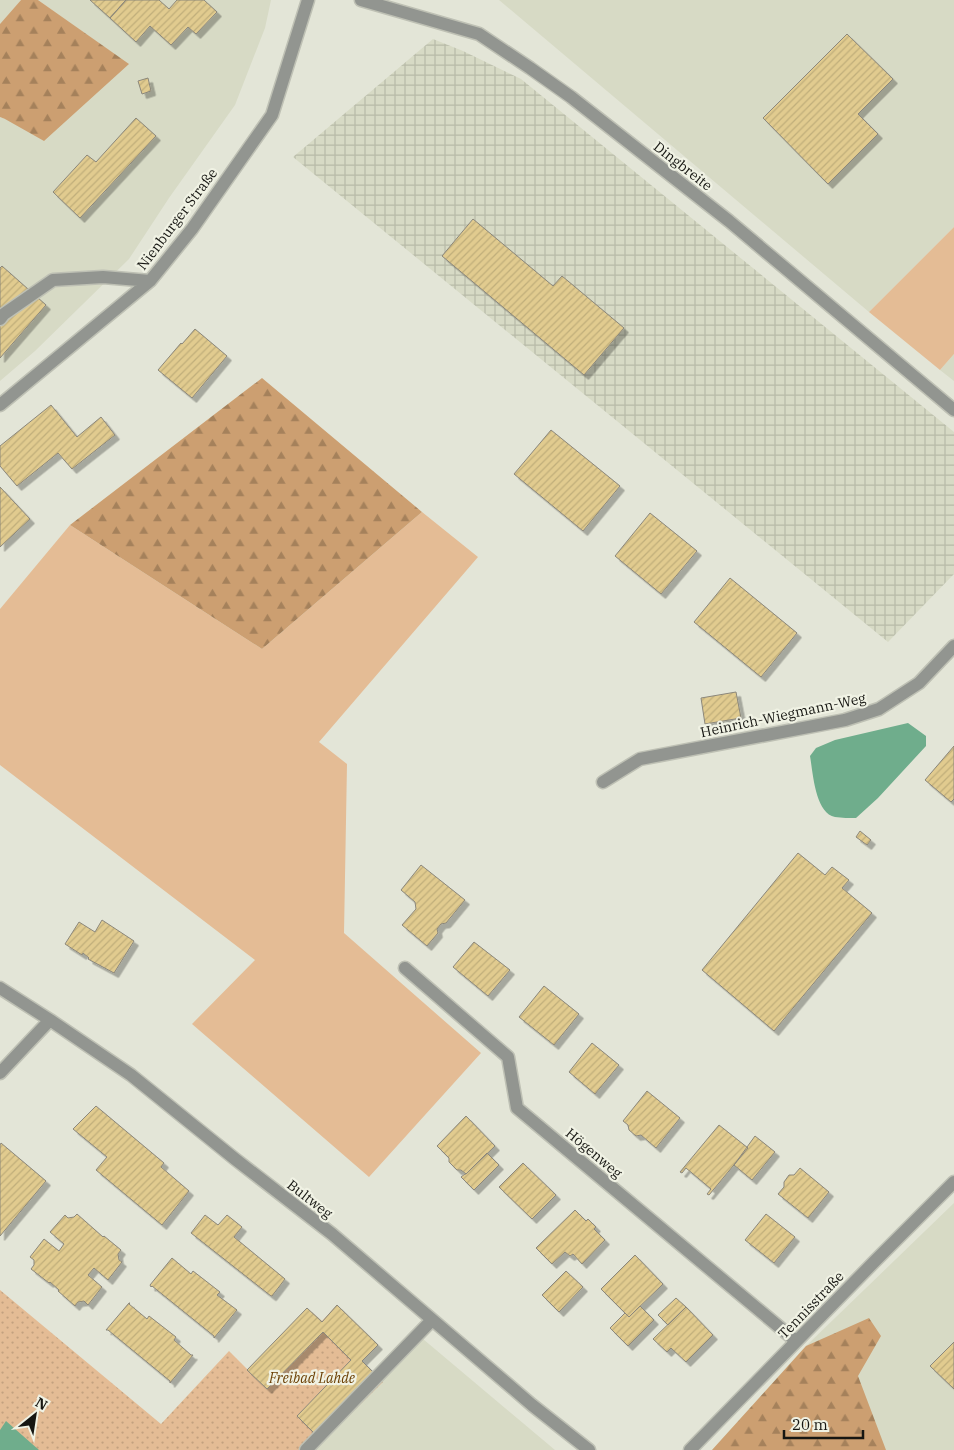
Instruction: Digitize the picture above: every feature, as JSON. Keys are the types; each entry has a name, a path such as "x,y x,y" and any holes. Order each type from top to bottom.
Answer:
{"street":[{"name":"Nienburger Straße","path":"0,405 150,281 192,229 272,114 308,0"},
{"name":"Dingbreite","path":"361,0 479,34 537,73 729,221 954,410"},
{"path":"0,319 4,314 53,280 103,278 150,281"},
{"name":"Heinrich-Wiegmann-Weg","path":"603,782 640,759 845,720 879,709 919,683 954,646"},
{"name":"Högenweg","path":"405,968 508,1057 517,1108 796,1341"},
{"name":"Bultweg","path":"0,988 131,1075 332,1234 589,1450"},
{"path":"0,1074 50,1020"},
{"name":"Tennisstraße","path":"690,1450 954,1182"},
{"path":"306,1450 432,1320"}],"shaded area":[{"path":"0,0 21,0 0,24"},
{"path":"38,0 271,0 265,28 235,105 169,198 129,259 35,351 0,381 0,117 5,119 128,64"},
{"path":"499,0 954,0 954,227 869,312"},
{"path":"433,39 521,79 954,432 954,574 888,642 293,157"},
{"path":"954,354 954,381 940,370"},
{"path":"908,723 926,736 926,746 878,798 856,818 835,817 828,814 819,800 814,782 810,756 816,748 835,740"},
{"path":"954,1203 954,1450 712,1450 806,1346"},
{"path":"423,1339 555,1450 313,1450"},
{"path":"6,1421 39,1450 0,1450 0,1430"}],"green space":[{"path":"21,0 38,0 129,64 44,141 0,117 0,24"},
{"path":"954,227 954,354 940,370 869,312"},
{"path":"262,378 422,512 262,649 70,525"},
{"path":"422,512 478,557 319,742 347,764 344,933 481,1053 369,1177 192,1024 255,960 0,765 0,609 70,525 262,649"},
{"name":"Freibad Lahde","path":"0,1290 161,1424 229,1351 248,1370 307,1308 322,1321 337,1305 378,1345 362,1361 383,1382 314,1450 0,1450"},
{"path":"869,1318 881,1336 858,1376 886,1450 712,1450 806,1346"}],"building":[{"path":"90,0 126,0 110,18"},
{"path":"126,0 159,0 169,9 177,0 204,0 217,12 196,34 188,27 171,45 150,26 136,42 110,18"},
{"path":"847,34 893,79 858,114 878,134 828,184 763,118"},
{"path":"148,78 151,91 142,94 138,81"},
{"path":"136,118 156,136 80,218 53,192 87,155 96,162"},
{"path":"473,219 553,286 562,276 624,328 584,375 442,256"},
{"path":"2,266 46,305 0,358 0,268"},
{"path":"195,329 227,356 192,398 158,370"},
{"path":"51,405 77,437 101,417 115,435 72,469 58,453 17,486 0,466 0,446"},
{"path":"551,430 620,486 583,531 514,474"},
{"path":"0,487 30,519 0,547"},
{"path":"650,513 697,551 661,594 615,556"},
{"path":"730,578 797,633 761,677 694,622"},
{"path":"736,692 741,718 705,724 701,698"},
{"path":"954,746 954,799 951,802 925,780"},
{"path":"860,831 871,840 867,845 856,837"},
{"path":"798,853 825,875 832,867 849,880 842,888 872,913 774,1031 702,970"},
{"path":"421,865 465,900 446,923 441,924 437,929 438,933 427,946 402,925 416,909 415,902 401,890"},
{"path":"102,920 134,941 114,973 65,944 79,922 95,932"},
{"path":"474,942 510,970 488,996 453,967"},
{"path":"544,986 579,1014 554,1045 519,1017"},
{"path":"592,1043 619,1065 595,1094 569,1072"},
{"path":"647,1091 680,1118 656,1148 641,1135 636,1136 623,1121"},
{"path":"96,1106 164,1163 161,1167 189,1191 162,1225 96,1170 107,1157 73,1129"},
{"path":"466,1116 495,1146 466,1174 461,1170 457,1170 449,1162 449,1158 437,1146"},
{"path":"719,1125 748,1148 709,1195 707,1194 711,1189 686,1168 682,1173 680,1172"},
{"path":"755,1136 775,1152 752,1180 734,1165"},
{"path":"1,1143 46,1181 0,1236 0,1145"},
{"path":"487,1153 499,1165 474,1190 461,1177"},
{"path":"523,1163 556,1195 532,1219 499,1187"},
{"path":"800,1168 829,1192 808,1218 778,1194 784,1187 784,1182 789,1175 794,1175"},
{"path":"575,1210 586,1221 588,1219 596,1227 594,1229 605,1240 582,1264 573,1254 570,1256 565,1252 552,1264 536,1248"},
{"path":"77,1214 121,1250 118,1254 119,1260 122,1262 108,1280 94,1268 88,1275 102,1287 88,1305 84,1301 78,1302 75,1306 50,1282 31,1269 34,1265 34,1260 30,1257 44,1239 59,1251 64,1244 50,1232 65,1215 68,1218 74,1217"},
{"path":"766,1214 795,1237 774,1263 745,1240"},
{"path":"205,1215 218,1225 227,1215 242,1227 234,1237 285,1279 272,1296 191,1233"},
{"path":"635,1255 663,1284 629,1317 601,1289"},
{"path":"172,1258 191,1274 193,1271 220,1292 217,1295 237,1310 214,1338 214,1336 151,1287 150,1285"},
{"path":"566,1271 583,1287 559,1312 542,1295"},
{"path":"676,1298 686,1307 668,1325 658,1315"},
{"path":"129,1303 147,1319 149,1316 176,1337 174,1340 193,1355 170,1383 170,1381 106,1330"},
{"path":"337,1305 378,1345 362,1361 374,1373 315,1434 297,1416 351,1360 323,1332 267,1389 247,1370 307,1308 322,1322"},
{"path":"640,1306 654,1320 628,1346 610,1328 625,1313 629,1317"},
{"path":"686,1307 713,1335 686,1362 671,1348 667,1352 653,1339"},
{"path":"954,1342 954,1389 930,1366"}]}
